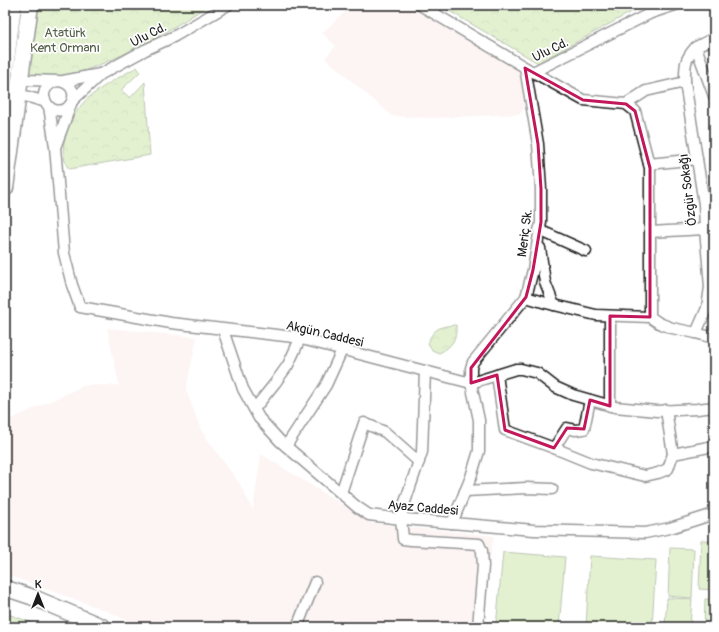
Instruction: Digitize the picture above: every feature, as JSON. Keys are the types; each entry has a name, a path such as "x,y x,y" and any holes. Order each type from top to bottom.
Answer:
{"main road":[{"path":"5,69 13,5"},
{"path":"5,188 30,5"},
{"path":"5,588 32,597 103,627"},
{"path":"5,596 80,627"}],"street":[{"name":"Ulu Cd.","path":"72,102 100,74 175,36 228,5"},
{"name":"Ulu Cd.","path":"420,5 529,70 651,12 675,5"},
{"path":"714,38 696,47 714,96"},
{"name":"Özgür Sokağı","path":"696,47 686,60 685,82 704,204 710,288 707,308 696,333"},
{"path":"529,70 583,100 626,104 635,111 650,168 650,317"},
{"name":"Meriç Sk.","path":"452,523 471,477 479,451 479,420 471,382 471,368 473,362 526,297 533,270 541,222 542,189 529,70"},
{"name":"Ulu Cd.","path":"18,87 100,74"},
{"path":"18,87 53,109 63,110 72,102 74,95 70,86 67,83 60,81 53,82 49,85 44,93 44,98 47,104"},
{"path":"626,104 646,91 685,82"},
{"name":"Akgün Caddesi","path":"55,147 72,102"},
{"name":"Akgün Caddesi","path":"47,104 55,147 64,253 72,285 80,307 171,323 300,339 471,382 516,369 521,369 537,374 555,387 573,395 615,407 643,410 697,409 714,407"},
{"path":"649,164 697,159"},
{"path":"650,232 705,229"},
{"path":"554,305 545,282 539,234 586,251"},
{"path":"526,297 596,315 650,317 659,323 672,328 714,338"},
{"path":"610,316 610,406"},
{"name":"Ayaz Caddesi","path":"223,330 243,389 255,408 259,418 280,441 358,507 369,514 534,530 645,534 714,514"},
{"path":"255,408 288,366 300,339"},
{"path":"286,446 326,385 342,350"},
{"path":"425,371 422,452 403,508 401,518 403,538 411,540 479,544 482,551 483,566 478,627"},
{"path":"497,375 505,430 591,463 645,476 668,469 673,454 666,410"},
{"path":"554,448 567,428 576,430 584,429 590,400"},
{"path":"341,493 364,424 385,432 419,462"},
{"path":"673,454 714,446"},
{"path":"465,491 526,488 552,490"},
{"path":"297,627 315,582"}],"highlighted area":[{"path":"525,68 583,100 626,104 635,111 650,168 650,317 610,316 610,406 590,400 584,429 567,428 554,448 505,430 497,375 471,383 471,368 526,297 533,270 541,222 541,189 538,144"}],"shaded area":[{"path":"352,5 409,5 518,69 525,108 520,114 432,118 392,116 325,58 336,46 322,33"},
{"path":"107,328 197,337 186,390 201,430 241,486 253,510 261,454 372,523 494,536 479,627 140,627 107,611 5,574 5,422 85,385 119,385"}],"green space":[{"name":"Atatürk Kent Ormanı","path":"35,5 209,5 150,41 90,69 63,75 25,76"},
{"path":"439,5 644,5 538,63"},
{"path":"137,67 140,72 121,90 130,98 145,82 150,155 69,169 65,159 64,142 75,114 88,98"},
{"path":"456,325 456,334 453,342 439,353 432,350 428,343 432,334 442,327"},
{"path":"701,540 714,541 714,590 699,589"},
{"path":"670,548 694,549 692,598 668,596"},
{"path":"503,552 565,557 559,627 496,627"},
{"path":"590,556 656,560 652,627 586,627"},
{"path":"667,598 692,599 690,627 665,627"},
{"path":"705,599 714,599 714,627 704,627"},
{"path":"5,613 44,627 5,627"}]}
